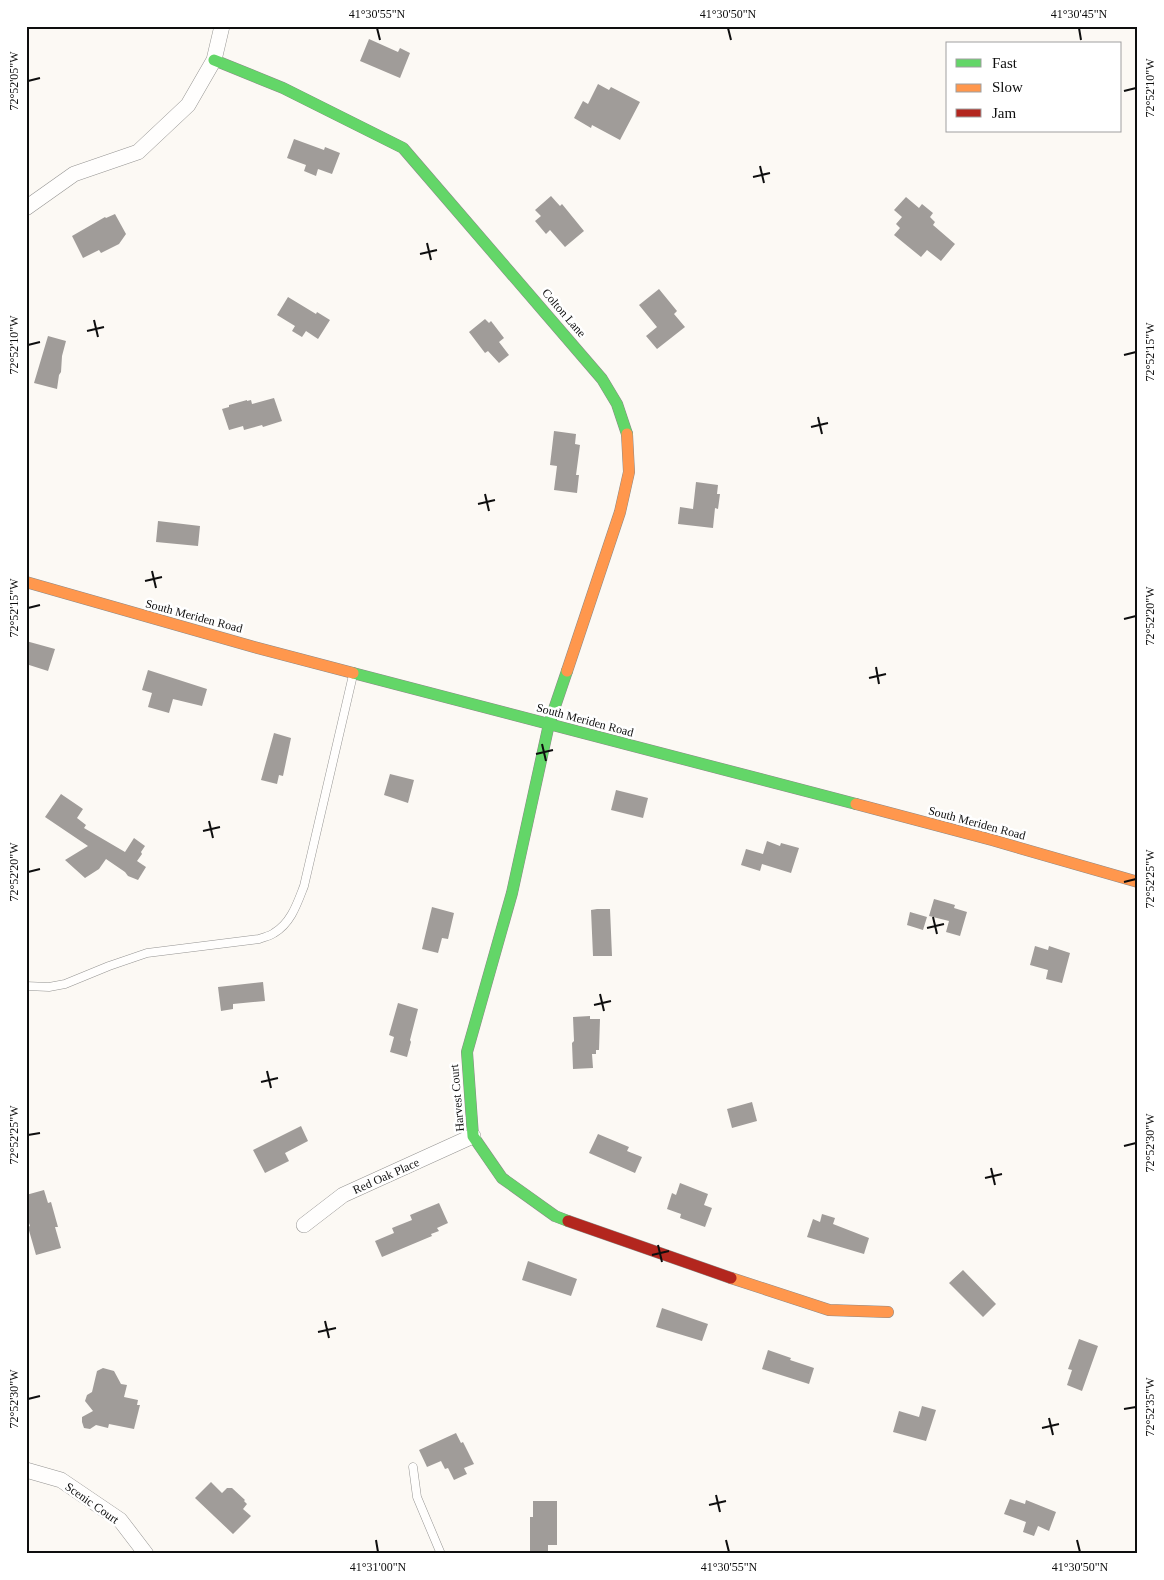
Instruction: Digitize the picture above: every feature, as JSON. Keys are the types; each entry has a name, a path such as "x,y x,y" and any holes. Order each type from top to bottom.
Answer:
{"street":[{"path":"26,208 74,174 138,152 188,105 214,60 222,26"},
{"name":"Colton Lane","path":"214,60 284,88 403,148 602,378 617,404 627,434 629,472 620,512 549,724"},
{"name":"South Meriden Road","path":"26,582 110,607 354,673 992,840 1138,882"},
{"name":"Harvest Court","path":"549,724 512,893 467,1052 473,1136 502,1178 555,1216 829,1310 888,1312"},
{"name":"Red Oak Place","path":"304,1226 343,1195 473,1136"},
{"name":"Scenic Court","path":"26,1470 61,1480 120,1520 146,1554"}],"lane":[{"path":"26,986 49,987 65,984 146,953 259,939 274,934 287,922 296,908 304,886 354,673"},
{"path":"413,1467 417,1497 441,1554"}],"building":[{"path":"369,39 398,52 400,48 410,53 400,78 360,61"},
{"path":"598,84 609,90 611,87 640,102 620,140 592,125 591,128 574,118 583,101 588,104"},
{"path":"294,139 324,150 325,147 340,153 332,174 318,169 316,176 304,171 306,165 287,158"},
{"path":"551,196 560,206 562,204 584,231 565,247 550,230 546,234 535,221 541,216 535,210"},
{"path":"906,197 919,208 922,204 933,213 930,217 935,222 933,225 955,244 941,261 927,250 921,257 894,235 900,228 896,224 902,217 894,210"},
{"path":"115,214 126,234 119,244 101,253 99,250 83,258 72,236 105,217"},
{"path":"659,289 677,311 674,314 685,327 657,349 646,336 657,327 639,305"},
{"path":"288,297 330,320 318,339 306,331 302,337 292,331 295,326 277,315"},
{"path":"485,319 489,323 491,321 504,338 499,342 509,355 499,363 488,351 485,353 469,332"},
{"path":"48,336 66,341 57,389 34,383"},
{"path":"274,398 282,421 263,427 262,425 244,430 243,426 229,430 222,409 247,400 251,400 252,404"},
{"path":"554,431 576,434 575,444 580,445 576,475 579,475 577,493 554,490 557,466 550,465"},
{"path":"696,482 718,485 717,494 720,494 718,509 715,508 713,528 678,524 680,507 693,509"},
{"path":"158,521 200,526 198,546 156,542"},
{"path":"26,641 55,649 48,671 26,664"},
{"path":"148,670 207,689 202,706 173,699 169,713 148,707 152,693 142,690"},
{"path":"274,733 291,738 283,776 279,775 277,784 261,780"},
{"path":"390,774 414,780 408,803 384,795"},
{"path":"616,790 648,798 643,818 611,810"},
{"path":"61,794 83,809 77,818 86,825 84,828 125,852 134,838 145,846 137,861 146,867 138,880 128,876 106,859 99,869 85,878 65,860 88,846 45,817"},
{"path":"767,841 780,846 781,843 799,848 791,873 762,864 760,871 741,865 746,849 763,854"},
{"path":"934,899 955,905 954,908 967,912 960,936 946,932 949,921 929,916"},
{"path":"432,907 454,913 448,939 442,938 438,953 422,949"},
{"path":"610,909 612,956 593,956 591,910"},
{"path":"910,912 927,917 923,930 907,925"},
{"path":"1035,946 1048,950 1049,946 1070,953 1062,983 1046,979 1048,970 1030,965"},
{"path":"263,982 265,1001 233,1004 233,1009 221,1011 218,987"},
{"path":"398,1003 418,1009 407,1057 390,1052 394,1037 389,1035"},
{"path":"590,1016 590,1019 600,1019 599,1050 596,1050 596,1054 592,1054 593,1068 573,1069 573,1017"},
{"path":"752,1102 757,1121 732,1128 727,1109"},
{"path":"301,1126 308,1141 285,1153 289,1161 265,1173 253,1150"},
{"path":"598,1134 629,1147 627,1151 642,1157 635,1173 589,1153"},
{"path":"680,1183 708,1194 704,1205 712,1208 705,1227 680,1218 681,1214 667,1209 672,1193 676,1195"},
{"path":"44,1190 48,1203 51,1202 58,1227 55,1227 61,1248 36,1255 28,1227 30,1226 26,1214 26,1195"},
{"path":"439,1203 448,1223 437,1228 439,1231 431,1234 432,1236 382,1257 375,1241 394,1233 392,1228 412,1220 410,1215"},
{"path":"822,1214 835,1218 833,1224 869,1238 864,1254 807,1237 813,1219 820,1222"},
{"path":"528,1261 577,1279 571,1296 522,1280"},
{"path":"963,1270 996,1304 983,1317 949,1283"},
{"path":"662,1308 708,1324 702,1341 656,1327"},
{"path":"1079,1339 1098,1346 1082,1391 1067,1385 1072,1370 1068,1369"},
{"path":"768,1350 814,1368 809,1384 762,1369"},
{"path":"103,1368 114,1371 121,1384 127,1385 124,1397 138,1400 137,1405 140,1405 134,1429 109,1424 108,1428 96,1425 90,1429 84,1428 82,1417 93,1411 85,1401 87,1395 92,1392 97,1371"},
{"path":"922,1406 936,1410 926,1441 893,1432 899,1411 919,1417"},
{"path":"456,1433 461,1443 463,1442 474,1464 464,1468 467,1474 454,1480 448,1468 445,1469 441,1461 427,1467 419,1450"},
{"path":"211,1482 222,1493 227,1488 232,1488 247,1504 243,1509 251,1516 233,1534 195,1498"},
{"path":"1010,1499 1025,1504 1026,1500 1056,1512 1049,1531 1038,1526 1034,1536 1023,1532 1026,1522 1004,1514"},
{"path":"533,1501 557,1501 557,1545 548,1545 548,1554 530,1554 530,1517 533,1517"}],"traffic: fast":[{"path":"214,60 283,88 403,148 602,379 617,404 627,434"},
{"path":"567,671 549,724 512,893 467,1052 473,1136 502,1178 555,1216 568,1221"},
{"path":"353,673 856,804"}],"traffic: slow":[{"path":"567,671 620,512 629,472 627,434"},
{"path":"26,582 353,673"},
{"path":"856,804 992,840 1138,882"},
{"path":"731,1278 829,1310 888,1312"}],"traffic: jam":[{"path":"568,1221 731,1278"}]}
